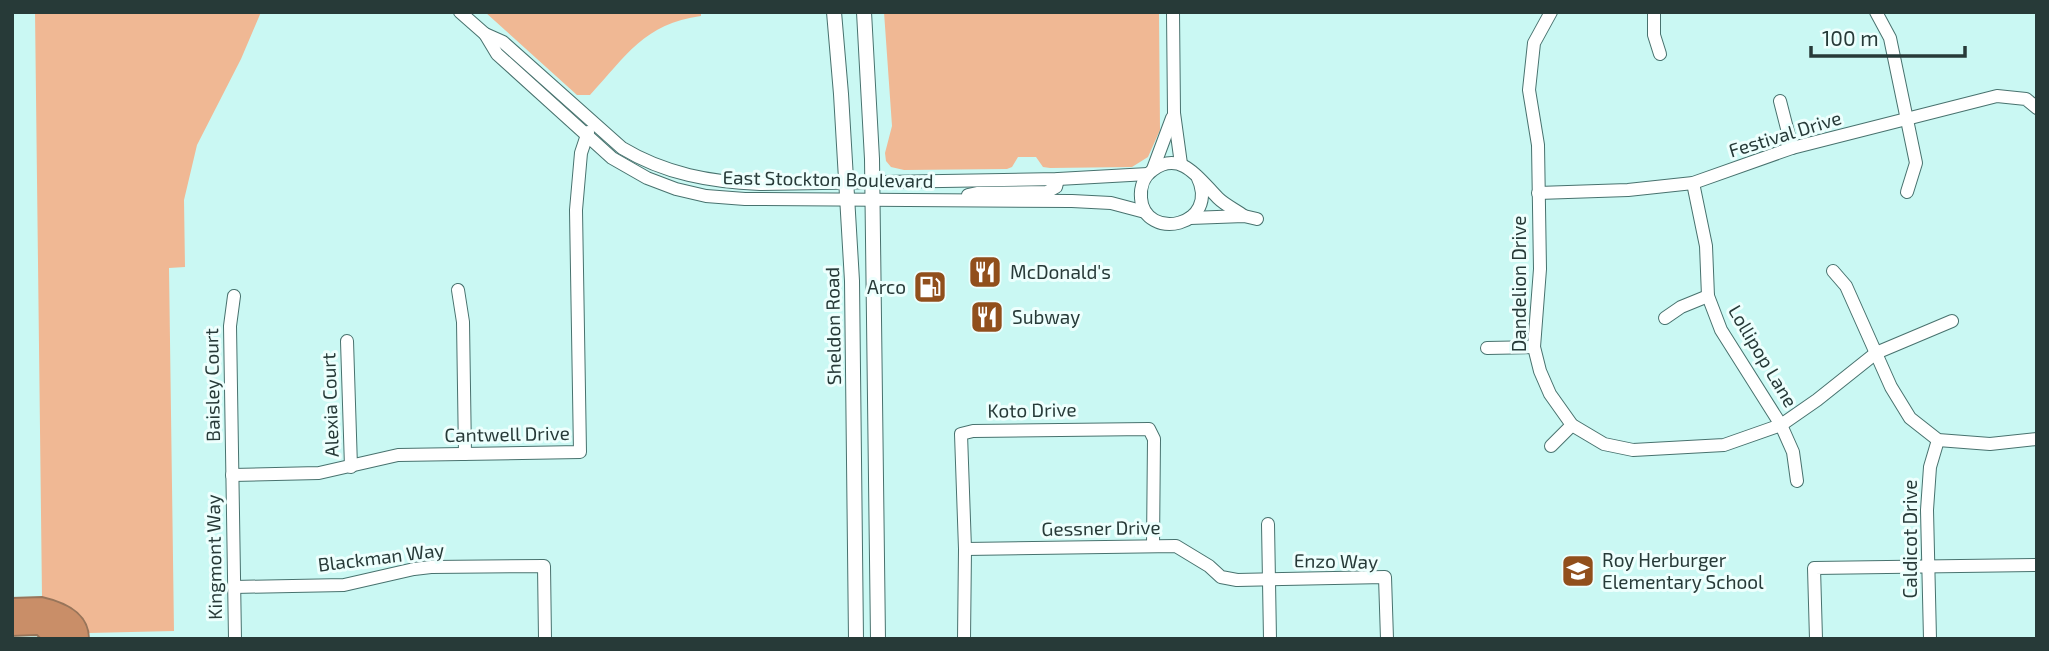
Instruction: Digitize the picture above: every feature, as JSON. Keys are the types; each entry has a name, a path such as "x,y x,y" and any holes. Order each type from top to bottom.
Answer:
{"main road":[{"name":"Sheldon Road","path":"834,12 847,181 853,309 856,639"},
{"path":"864,12 873,201 878,639"}],"street":[{"name":"East Stockton Boulevard","path":"460,12 485,34 498,54 585,136 612,158 647,178 676,189 706,196 745,199 1111,203 1145,212"},
{"path":"1172,12 1174,113 1181,164"},
{"name":"Dandelion Drive","path":"1552,12 1534,44 1529,90 1538,145 1540,269 1534,347 1550,394 1572,425 1604,444 1633,450 1724,445 1781,425 1876,353 1952,321"},
{"path":"1654,12 1654,35 1660,54"},
{"path":"1876,12 1890,38 1916,163 1907,192"},
{"name":"East Stockton Boulevard","path":"485,34 503,41 609,138 642,159 691,177 714,182 760,184 1058,179 1151,172"},
{"name":"Festival Drive","path":"1538,193 1628,190 1693,183 1793,148 1997,96 2026,99 2037,108"},
{"path":"1780,101 1793,148"},
{"path":"1151,172 1162,164 1181,164 1221,201 1251,218 1190,218 1171,225 1157,221 1145,212 1140,197 1141,189 1151,172 1174,113"},
{"name":"Cantwell Drive","path":"232,475 319,473 398,455 580,452 576,210 585,136 593,123"},
{"path":"1190,218 1201,203 1203,194 1197,176"},
{"path":"951,201 977,193 1048,192 1056,187 1058,179"},
{"name":"Lollipop Lane","path":"1693,183 1706,246 1708,296 1721,330 1781,425 1793,452 1797,481"},
{"path":"1833,271 1846,286 1891,387 1910,418 1938,440 1990,444 2037,439"},
{"path":"458,290 463,322 465,454"},
{"name":"Baisley Court","path":"232,475 230,326 234,296"},
{"path":"1665,318 1681,307 1708,296"},
{"name":"Alexia Court","path":"347,341 351,467"},
{"path":"1487,348 1534,347"},
{"path":"1551,446 1572,425"},
{"name":"Koto Drive","path":"964,639 965,549 961,434 973,430 1149,429 1154,439 1153,546"},
{"name":"Caldicot Drive","path":"1930,639 1930,467 1938,440"},
{"name":"Kingmont Way","path":"232,475 235,639"},
{"path":"1268,524 1270,639"},
{"name":"Gessner Drive","path":"965,549 1176,546 1209,566 1221,577 1269,580"},
{"path":"1816,639 1814,568 2037,565"},
{"name":"Blackman Way","path":"234,587 344,585 431,567 544,566 545,639"},
{"name":"Enzo Way","path":"1269,580 1385,577 1387,639"}],"shaded area":[{"path":"35,12 261,12 241,59 197,145 184,200 185,267 169,268 174,631 89,633 81,618 71,608 42,597"},
{"path":"485,12 701,12 701,16 681,20 651,34 626,55 590,95 577,95"},
{"path":"884,12 1159,12 1160,130 1148,157 1132,167 1050,168 1043,167 1036,157 1018,157 1012,167 1007,169 904,170 891,167 886,161 885,153 892,126"},
{"path":"42,597 67,605 80,615 88,630 89,639 12,636 12,598"}],"place":[{"name":"McDonald's","path":"985,272"},
{"name":"Arco","path":"930,287"},
{"name":"Subway","path":"987,317"},
{"name":"Roy Herburger Elementary School","path":"1578,571"}]}
